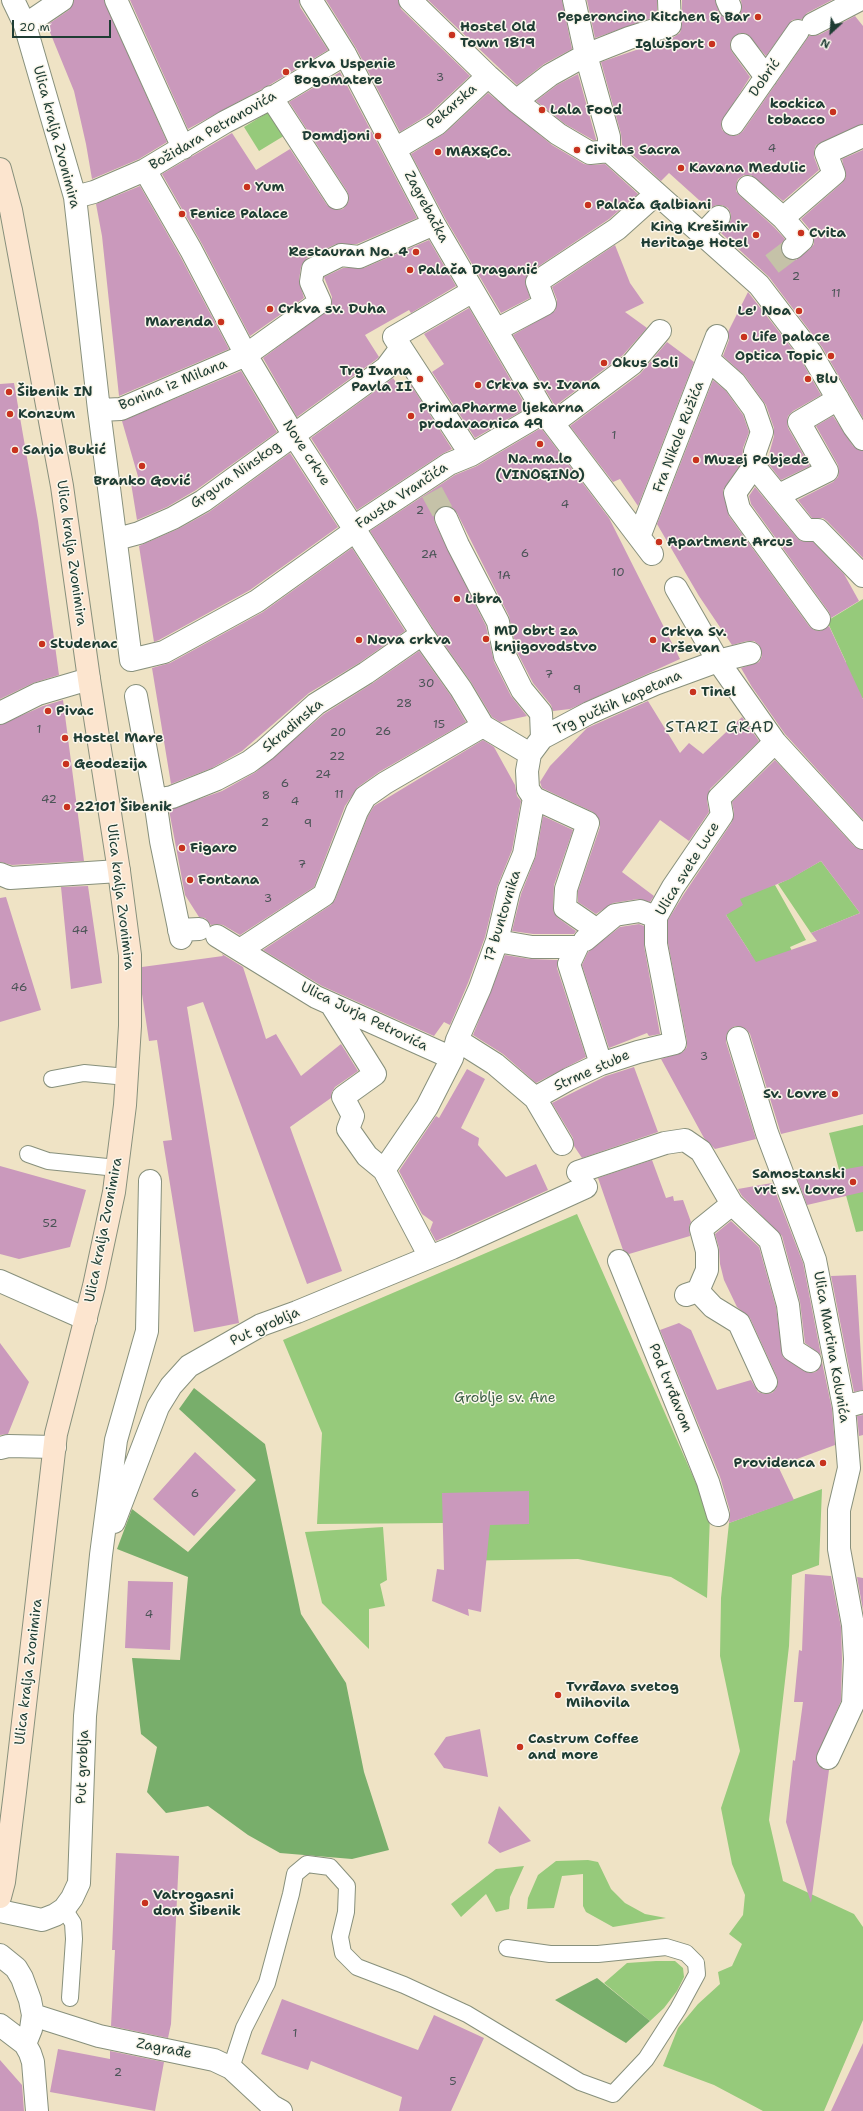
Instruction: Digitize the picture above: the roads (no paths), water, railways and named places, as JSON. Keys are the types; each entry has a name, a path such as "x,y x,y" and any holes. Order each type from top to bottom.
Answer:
{"main road":[{"name":"Ulica kralja Zvonimira","path":"0,169 5,212 62,486 130,955 130,1026 127,1077 117,1168 112,1199 86,1320 56,1434 6,1821 4,1882 0,1897"}],"street":[{"name":"Ulica kralja Zvonimira","path":"13,0 25,25 75,197 99,410 131,660"},
{"path":"25,25 62,0"},
{"path":"116,0 183,148"},
{"name":"Zagrebačka","path":"311,0 345,54 434,224 548,416 645,546"},
{"path":"410,0 488,76 516,101 558,134 590,153 609,151"},
{"path":"574,0 586,55 609,137 609,151 752,280 811,353 854,428 863,438"},
{"path":"516,101 550,75 586,55 670,24 669,0"},
{"name":"Dobrić","path":"733,124 766,77 806,28 858,0"},
{"path":"742,45 766,77"},
{"name":"Božidara Petranovića","path":"75,197 94,192 145,170 225,122 345,54"},
{"name":"Pekarska","path":"395,149 437,124 488,76"},
{"path":"271,97 337,198"},
{"path":"783,218 834,174 826,152 863,136"},
{"name":"Nove crkve","path":"145,170 191,250 246,355 293,434 422,634 461,689 483,726"},
{"path":"748,187 783,218 802,240 793,248"},
{"path":"496,330 545,304 537,282 617,228 656,194"},
{"path":"702,235 719,217"},
{"name":"Bonina iz Milana","path":"99,410 121,409 246,355 320,302 311,282 313,269 340,255 359,257 434,224"},
{"path":"471,455 394,337 473,291"},
{"name":"Fausta Vrančića","path":"131,660 164,652 257,601 349,535 354,527 428,486 449,464 471,455 548,416 560,418 632,364 660,331"},
{"name":"Fra Nikole Ružića","path":"645,546 717,336"},
{"name":"Grgura Ninskog","path":"116,539 166,521 203,501 293,434 386,368 401,348"},
{"path":"709,360 735,383 754,408 762,432 755,452 754,466 736,493 739,509 819,619"},
{"path":"779,495 827,471 799,422 838,399"},
{"path":"754,466 806,530 818,530 863,576"},
{"name":"Trg pučkih kapetana","path":"446,518 458,546 498,622 505,656 522,690 540,713 536,746 527,771 531,794"},
{"path":"676,588 718,661 775,742 863,838"},
{"name":"Skradinska","path":"155,800 172,797 211,781 249,762 265,750 316,704 366,673 422,634"},
{"name":"Trg pučkih kapetana","path":"536,746 589,713 655,684 718,661 750,653"},
{"path":"0,713 38,694 89,679"},
{"path":"136,696 155,800"},
{"path":"240,950 324,895 357,811 365,797 385,783 483,726 536,746"},
{"name":"Ulica svete Luce","path":"675,1044 656,944 656,918 673,887 722,814 719,798 775,742"},
{"path":"531,794 588,823 566,889 565,908 597,930"},
{"name":"17 buntovnika","path":"384,1170 427,1107 455,1049 480,988 496,941 509,890 524,854 531,794"},
{"name":"Ulica Jurja Petrovića","path":"155,800 161,841 194,933 240,950 316,997 331,1004 495,1064 535,1098 562,1144"},
{"path":"0,874 10,878 119,871"},
{"path":"601,1064 569,964 577,947 615,915 640,911 656,918"},
{"path":"496,941 532,947 577,947"},
{"path":"331,1004 375,1074 343,1097 353,1116 348,1129 367,1156 384,1170 430,1257"},
{"name":"Ulica Martina Kolunića","path":"738,1038 767,1132 815,1260 854,1404 849,1468 839,1510 839,1549 853,1625 855,1659 852,1704 828,1758"},
{"name":"Strme stube","path":"535,1098 601,1064 638,1052 675,1044"},
{"name":"Put groblja","path":"101,1555 158,1407 171,1386 190,1366 261,1326 430,1257 536,1210 582,1180 665,1142 685,1140 701,1151 732,1204"},
{"name":"Put groblja","path":"0,1911 42,1920 55,1915 64,1909 72,1898 79,1883 85,1716 101,1555 116,1440 147,1331 150,1181"},
{"path":"766,1382 739,1323 692,1293 707,1270 707,1251 701,1229 732,1204 770,1240 788,1305 794,1350 810,1361"},
{"name":"Pod tvrđavom","path":"619,1261 708,1482 718,1515"},
{"name":"Ulica kralja Zvonimira","path":"0,1281 86,1320"},
{"path":"0,1448 8,1446 55,1446"},
{"path":"0,1955 16,1968 22,1978 33,2015 31,2029 25,2044"},
{"name":"Zagrađe","path":"33,2015 99,2036 161,2050 207,2058 231,2068 272,2106 281,2111"},
{"path":"2,2029 25,2044 33,2062 37,2111"}],"lane":[{"path":"52,1079 84,1073 127,1077"},
{"path":"28,1154 48,1161 117,1168"},
{"path":"231,2068 244,2028 267,1983 291,1894 294,1874 308,1864 330,1867 348,1886 346,1912 340,1937 343,1953 357,1967 404,1985 468,2014 580,2082 613,2094 646,2059 678,2009 697,1974 696,1963 686,1953 666,1947 598,1954 550,1954 507,1948"},
{"path":"64,1909 74,1924 70,1998"}],"tunnel":[{"path":"772,264 793,248"},
{"path":"432,492 446,518"}],"place":[{"name":"Peperoncino Kitchen & Bar","path":"758,17"},
{"name":"Hostel Old Town 1819","path":"452,35"},
{"name":"Iglušport","path":"712,44"},
{"name":"crkva Uspenie Bogomatere","path":"286,72"},
{"name":"Lala Food","path":"542,110"},
{"name":"kockica tobacco","path":"833,112"},
{"name":"Domdjoni","path":"378,136"},
{"name":"Civitas Sacra","path":"577,150"},
{"name":"MAX&Co.","path":"438,152"},
{"name":"Kavana Medulic","path":"681,168"},
{"name":"Yum","path":"247,187"},
{"name":"Palača Galbiani","path":"588,205"},
{"name":"Fenice Palace","path":"182,214"},
{"name":"Cvita","path":"801,233"},
{"name":"King Krešimir Heritage Hotel","path":"756,235"},
{"name":"Restauran No. 4","path":"416,252"},
{"name":"Palača Draganić","path":"410,270"},
{"name":"Crkva sv. Duha","path":"270,309"},
{"name":"Le' Noa","path":"799,311"},
{"name":"Marenda","path":"221,322"},
{"name":"Life palace","path":"744,337"},
{"name":"Optica Topic","path":"831,356"},
{"name":"Okus Soli","path":"604,363"},
{"name":"Trg Ivana Pavla II","path":"420,379"},
{"name":"Blu","path":"808,379"},
{"name":"Crkva sv. Ivana","path":"478,385"},
{"name":"Šibenik IN","path":"9,392"},
{"name":"Konzum","path":"10,414"},
{"name":"PrimaPharme ljekarna prodavaonica 49","path":"411,416"},
{"name":"Na.ma.lo (VINO&INO)","path":"540,444"},
{"name":"Sanja Bukić","path":"15,450"},
{"name":"Muzej Pobjede","path":"696,460"},
{"name":"Branko Gović","path":"142,466"},
{"name":"Apartment Arcus","path":"659,542"},
{"name":"Libra","path":"457,599"},
{"name":"MD obrt za knjigovodstvo","path":"486,639"},
{"name":"Nova crkva","path":"359,640"},
{"name":"Crkva Sv. Krševan","path":"653,640"},
{"name":"Studenac","path":"42,644"},
{"name":"Tinel","path":"693,692"},
{"name":"Pivac","path":"48,711"},
{"name":"Hostel Mare","path":"65,738"},
{"name":"Geodezija","path":"66,764"},
{"name":"22101 Šibenik","path":"67,807"},
{"name":"Figaro","path":"182,848"},
{"name":"Fontana","path":"190,880"},
{"name":"Sv. Lovre","path":"835,1094"},
{"name":"Samostanski vrt sv. Lovre","path":"853,1182"},
{"name":"Providenca","path":"823,1463"},
{"name":"Tvrđava svetog Mihovila","path":"558,1695"},
{"name":"Castrum Coffee and more","path":"520,1747"},
{"name":"Vatrogasni dom Šibenik","path":"145,1903"}],"district":[{"name":"STARI GRAD","path":"720,728"}],"park label":[{"name":"Groblje sv. Ane","path":"505,1398"}]}
